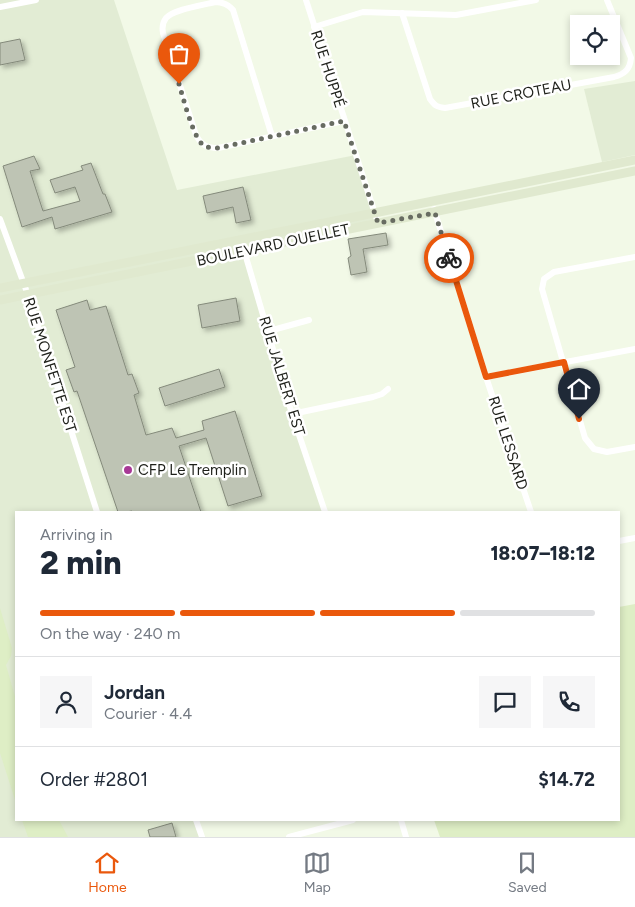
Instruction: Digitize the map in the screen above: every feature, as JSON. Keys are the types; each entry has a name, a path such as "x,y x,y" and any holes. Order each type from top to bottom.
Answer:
{"street":[{"path":"0,7 36,0"},
{"name":"RUE HUPPÉ","path":"306,0 378,223"},
{"path":"314,27 362,12 456,15 536,0"},
{"name":"RUE CROTEAU","path":"402,13 430,99 438,108 445,108 614,77 625,72 628,69 630,58 607,0"},
{"path":"272,136 233,10 230,6 225,3 215,2 175,12 167,18 162,28 163,33 196,135 203,145 218,148 344,121"},
{"name":"BOULEVARD OUELLET","path":"0,288 635,160"},
{"name":"BOULEVARD OUELLET","path":"0,300 635,171"},
{"name":"RUE LESSARD","path":"431,202 531,511"},
{"name":"RUE MONFETTE EST","path":"0,219 28,295 98,511"},
{"name":"RUE JALBERT EST","path":"242,240 292,414 325,511"},
{"path":"635,257 554,272 544,279 542,288 585,438 594,449 607,452 635,447"},
{"path":"269,331 309,320"},
{"path":"486,377 635,349"},
{"path":"292,414 373,397 382,394 388,389"},
{"path":"620,541 635,538"},
{"path":"196,821 202,837"},
{"path":"289,837 349,821"},
{"path":"400,821 406,837"}],"shaded area":[{"path":"0,0 114,0 177,190 356,155 378,223 245,251 325,511 15,511 15,821 196,821 202,837 0,837"},
{"path":"635,81 635,155 602,162 584,89"}],"green space":[{"path":"635,604 635,837 440,837 434,821 620,821 620,607"},
{"path":"0,608 12,648 11,656 6,665 15,696 15,800 0,753"},
{"path":"22,821 60,821 68,837 28,837"}],"building":[{"path":"20,39 25,60 0,65 0,43"},
{"path":"34,156 40,169 30,171 43,211 80,201 75,187 55,193 50,180 83,170 81,166 91,163 112,212 55,229 52,217 22,227 3,166"},
{"path":"243,187 251,220 236,223 233,207 207,213 203,196"},
{"path":"386,233 388,245 363,249 367,272 351,275 348,258 351,256 348,239"},
{"path":"236,298 240,321 202,328 198,305"},
{"path":"87,300 90,310 106,306 128,375 132,374 139,393 134,395 146,435 172,428 176,438 204,430 202,421 235,411 262,496 228,506 206,438 179,446 201,511 118,511 77,391 74,392 66,370 75,367 56,310"},
{"path":"219,369 225,387 165,406 159,388"},
{"path":"172,823 176,837 150,837 148,830"}],"way so far":[{"path":"179,84 198,140 207,147 218,148 344,121 378,223 435,213 449,258"}],"place":[{"name":"CFP Le Tremplin","path":"128,470"}],"route":[{"path":"449,258 486,377 564,362 579,419"}]}
